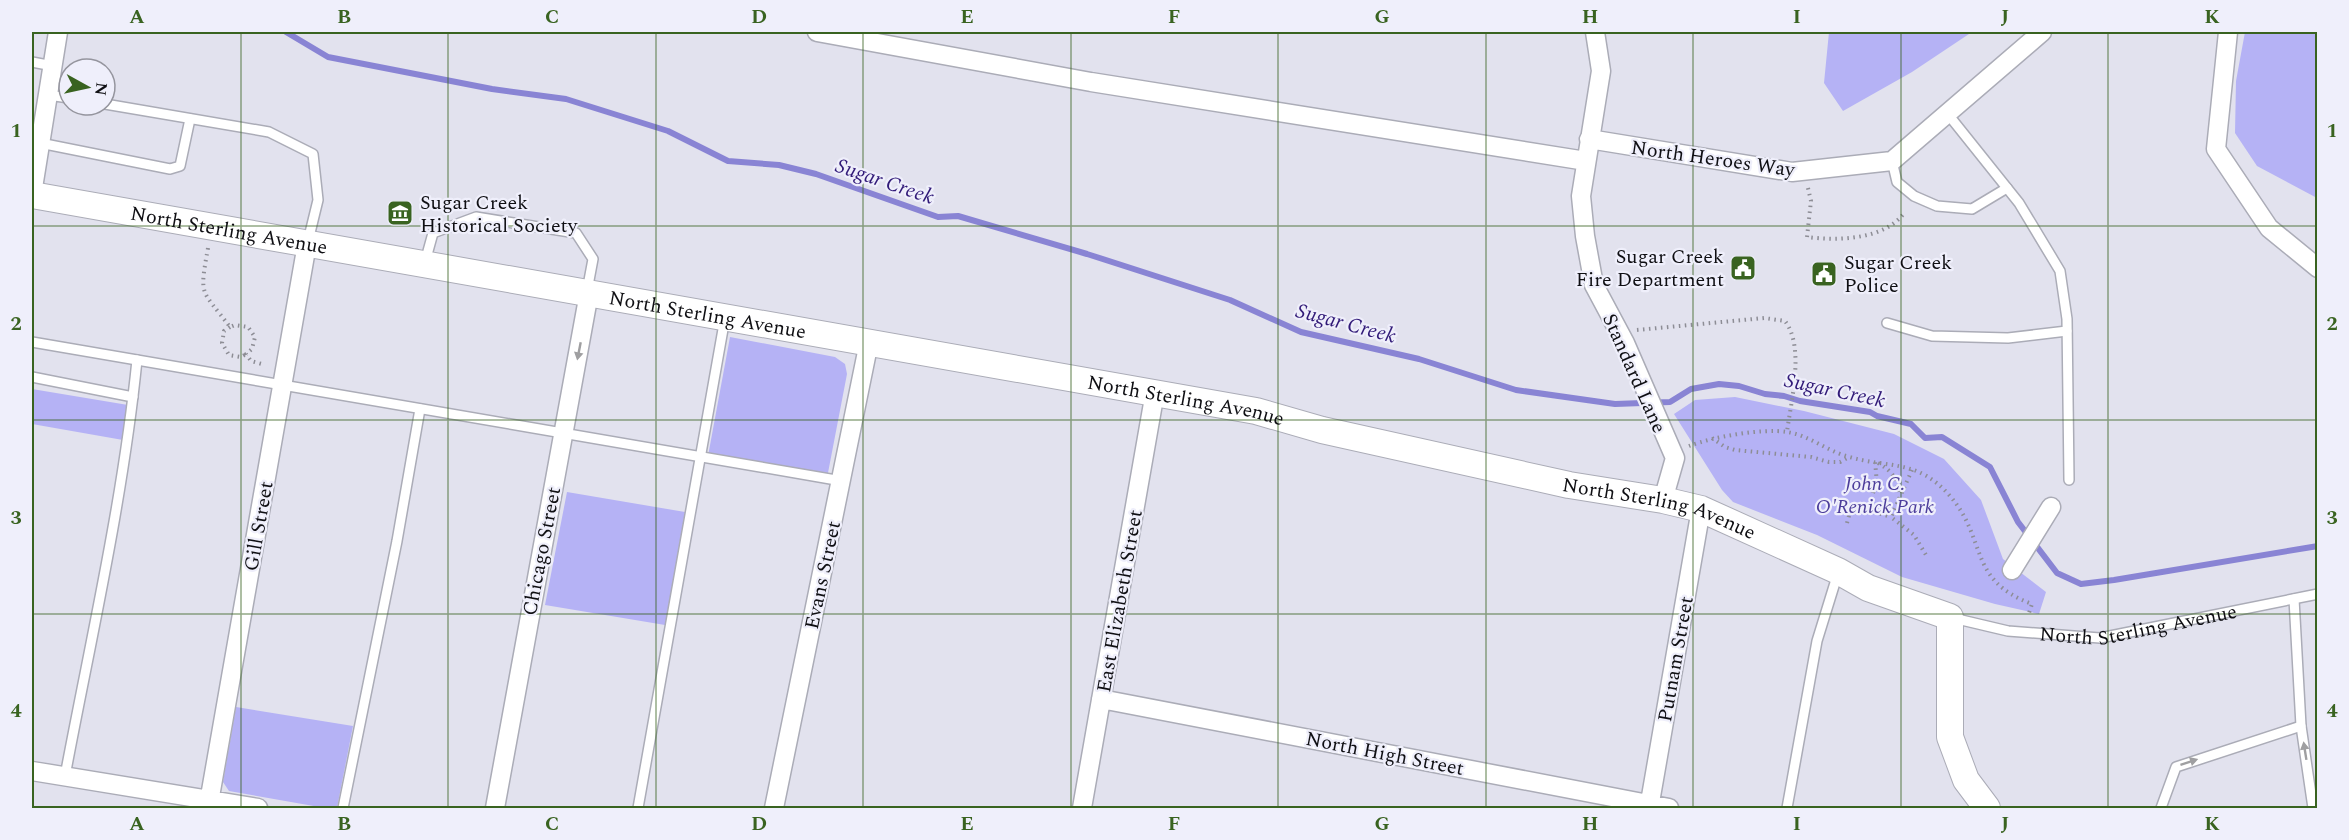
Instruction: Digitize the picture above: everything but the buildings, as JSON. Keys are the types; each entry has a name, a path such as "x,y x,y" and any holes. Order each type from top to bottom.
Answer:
{"main road":[{"name":"North Sterling Avenue","path":"32,195 1256,411 1322,430 1569,485 1663,500 1701,509 1838,571 1868,588 1950,617"},
{"path":"1950,617 1950,737 1966,780 1986,808"}],"street":[{"path":"32,195 40,143 40,94 53,66 58,32"},
{"path":"817,32 1091,82 1586,161"},
{"name":"Standard Lane","path":"1595,32 1601,71 1581,196 1594,285 1630,336 1666,440 1675,458 1663,500"},
{"path":"1892,161 2042,32"},
{"path":"2228,32 2216,149 2269,228 2318,267"},
{"name":"North Heroes Way","path":"1589,139 1792,172 1892,161"},
{"name":"Gill Street","path":"209,804 307,244"},
{"name":"Chicago Street","path":"495,808 588,293"},
{"name":"Evans Street","path":"774,808 869,342"},
{"name":"East Elizabeth Street","path":"1082,808 1155,393"},
{"name":"Putnam Street","path":"1650,806 1701,509"},
{"path":"2012,570 2049,510"},
{"name":"North High Street","path":"1101,699 1669,808"},
{"path":"32,771 209,804 258,808"}],"lane":[{"path":"32,62 53,66"},
{"path":"40,94 57,96"},
{"path":"117,106 269,132 314,154 318,200 307,244"},
{"path":"1947,113 2019,203 2060,271 2067,331 2069,480"},
{"path":"40,143 170,169 180,166 190,119"},
{"path":"1892,161 1897,182 1914,196 1937,206 1972,209 2007,188"},
{"path":"424,264 433,233 477,217 576,233 593,259 588,293"},
{"path":"638,808 725,318"},
{"path":"1887,323 1932,336 2008,338 2067,331"},
{"path":"32,342 842,482"},
{"path":"65,776 115,510 137,360"},
{"path":"32,377 133,397"},
{"path":"343,808 395,552 420,409"},
{"path":"1787,808 1817,641 1838,571"},
{"name":"North Sterling Avenue","path":"1950,617 2007,631 2100,638 2318,594"},
{"path":"2294,599 2301,726 2313,808"},
{"path":"2161,808 2175,767 2301,726"}],"path":[{"path":"1808,188 1811,201 1807,237 1840,237 1881,232 1898,222 1905,212"},
{"path":"207,248 202,290 207,300 230,327"},
{"path":"1630,336 1777,318 1785,321 1790,328 1796,357 1787,432"},
{"path":"235,325 248,327 255,337 252,349 241,357 229,354 222,343 224,331 230,327 235,325"},
{"path":"246,354 251,361 262,364"},
{"path":"1689,446 1712,438 1787,432 1850,457 1912,470 1934,481 1949,495 1970,525 1988,574 2005,592 2032,604 2029,613"},
{"path":"1712,438 1725,447 1743,451 1811,457 1829,462 1840,462 1850,457"},
{"path":"1873,493 1877,484 1875,461"},
{"path":"1875,461 1896,477 1899,497"},
{"path":"1891,517 1912,470"},
{"path":"1848,523 1852,505 1891,517 1914,535 1926,555"}],"green space":[{"path":"1829,32 1972,32 1912,72 1843,111 1824,83"},
{"path":"2245,32 2317,32 2317,198 2257,166 2235,133 2236,81"},
{"path":"730,337 835,357 845,364 847,374 827,478 708,456"},
{"path":"32,389 128,405 123,440 32,424"},
{"name":"John C. O'Renick Park","path":"1735,397 1804,411 1894,434 1944,459 1981,500 2003,559 2046,592 2039,614 1995,604 1902,577 1817,535 1733,502 1722,490 1674,414 1695,400"},
{"path":"567,492 685,512 665,625 545,605"},
{"path":"236,707 353,726 337,808 325,808 229,791 223,782"}],"waterway":[{"name":"Sugar Creek","path":"286,32 328,57 492,89 566,99 668,131 728,161 779,165 816,174 938,217 958,216 1230,300 1301,332 1419,359 1516,390 1615,404 1670,402 1691,389 1719,384 1739,386 1800,401 1870,412 1877,416 1911,424 1925,438 1942,437 1990,467 2018,522 2057,573 2081,584 2318,546"}],"place":[{"name":"Sugar Creek Historical Society","path":"400,213"},
{"name":"Sugar Creek Fire Department","path":"1743,268"},
{"name":"Sugar Creek Police","path":"1824,274"}]}
